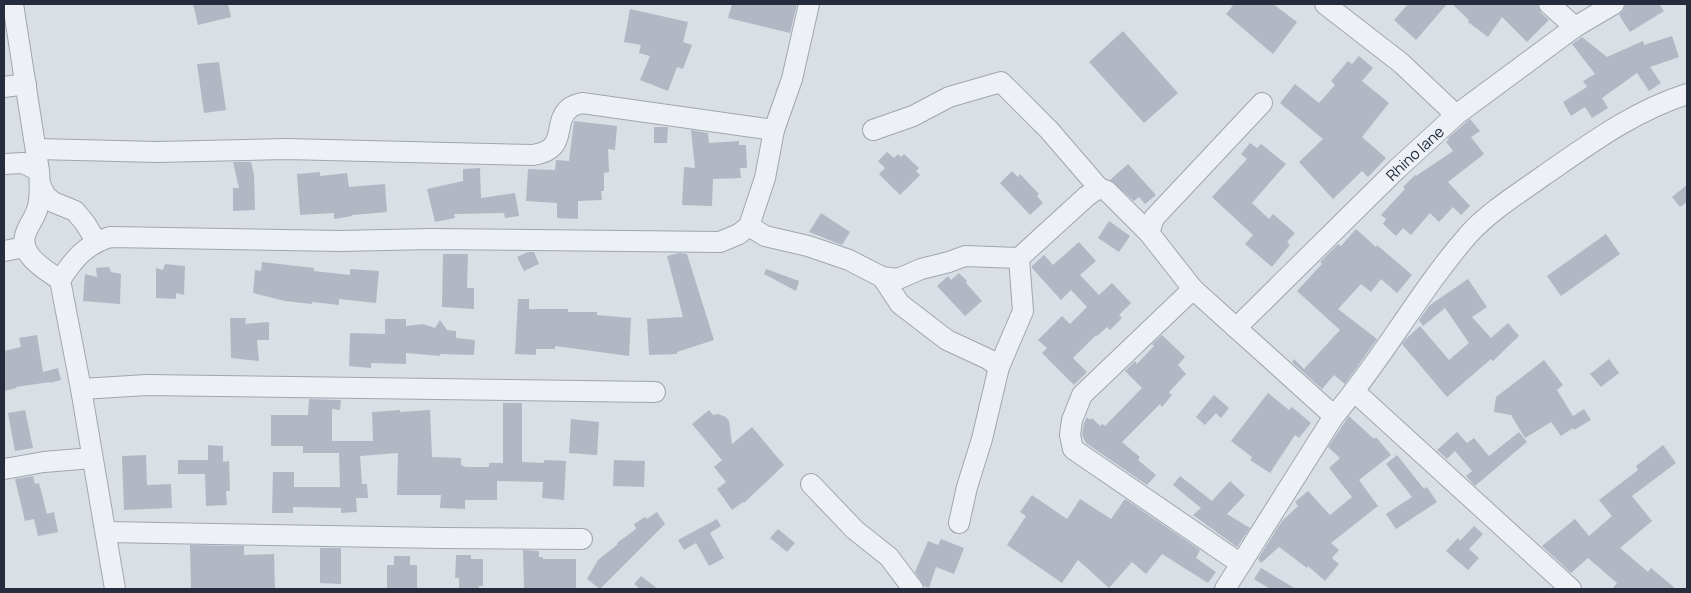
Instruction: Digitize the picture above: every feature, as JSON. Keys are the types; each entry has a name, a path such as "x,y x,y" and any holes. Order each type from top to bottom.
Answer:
{"street":[{"path":"13,4 37,149 39,177 40,199 37,211 25,237 25,247 42,267 60,280 81,389 115,589"},
{"path":"60,280 74,259 96,241 110,237 341,241 430,239 720,242 739,234 749,226 765,178 774,130 792,79 809,4"},
{"path":"1324,4 1401,63 1456,115"},
{"path":"1549,4 1575,27"},
{"name":"Rhino lane","path":"1236,328 1397,169 1456,115 1575,27 1614,4"},
{"path":"873,130 912,116 949,97 1001,82 1049,130 1100,188 1107,191 1149,233 1193,289 1334,416"},
{"path":"4,87 26,84"},
{"path":"1225,589 1334,416 1355,392 1406,316 1456,251 1483,220 1605,132 1628,119 1687,94"},
{"path":"37,149 158,152 286,149 533,155 546,153 551,149 558,139 563,117 571,108 582,103 774,130"},
{"path":"1149,233 1154,218 1262,103"},
{"path":"4,164 23,163 39,177 45,195 53,202 75,211 96,241"},
{"path":"749,226 765,236 808,246 849,260 882,277 898,279 921,269 966,256 1020,258 1086,196 1100,188"},
{"path":"4,251 25,247"},
{"path":"959,523 999,367 1023,311 1020,258"},
{"path":"882,277 900,304 947,340 988,359 999,367"},
{"path":"1193,289 1082,395 1072,420 1070,435 1073,449 1241,564"},
{"path":"81,389 147,385 655,392"},
{"path":"1355,392 1571,589"},
{"path":"4,469 44,462 92,458"},
{"path":"811,484 855,530 889,557 913,589"},
{"path":"106,532 582,539"}],"building":[{"path":"193,4 228,4 231,17 198,25"},
{"path":"732,4 797,4 790,33 728,18"},
{"path":"1234,4 1273,4 1297,22 1273,54 1226,14"},
{"path":"1408,4 1447,4 1416,40 1394,20"},
{"path":"1452,4 1537,4 1541,13 1549,20 1527,42 1502,17 1488,37 1468,22 1469,20"},
{"path":"1626,4 1659,4 1664,11 1630,32 1619,15 1624,10"},
{"path":"630,9 688,22 683,42 692,45 683,69 677,67 668,91 640,80 650,56 639,53 641,45 624,42"},
{"path":"1123,31 1178,93 1144,123 1089,62"},
{"path":"1672,36 1679,57 1650,67 1661,83 1649,91 1637,73 1602,98 1608,108 1592,118 1585,107 1571,116 1563,102 1587,87 1583,81 1595,74 1572,44 1582,37 1607,57 1643,41 1644,45"},
{"path":"1359,56 1373,68 1362,81 1389,103 1362,137 1386,158 1368,177 1362,171 1333,199 1299,162 1323,139 1280,103 1295,84 1319,103 1335,85 1331,81 1348,61 1352,64"},
{"path":"219,62 226,110 204,113 197,64"},
{"path":"1470,119 1480,131 1471,137 1484,154 1448,182 1470,206 1461,215 1453,207 1439,222 1430,213 1411,235 1403,228 1396,236 1383,224 1386,219 1381,215 1415,175 1453,151 1446,142 1448,138"},
{"path":"574,121 617,126 615,150 608,149 609,172 604,173 604,191 601,191 602,200 578,201 578,219 557,218 557,203 526,201 528,169 555,170 556,160 569,161"},
{"path":"654,127 668,127 667,143 654,143"},
{"path":"691,130 708,133 709,143 739,141 739,145 746,145 747,168 740,168 741,178 713,179 712,206 682,205 684,167 695,168"},
{"path":"1250,143 1257,148 1261,144 1286,164 1252,203 1269,219 1273,214 1295,233 1287,242 1290,245 1272,267 1245,244 1253,235 1212,197 1247,159 1241,154"},
{"path":"887,152 894,158 898,154 901,157 904,154 919,168 916,171 920,175 900,195 879,174 885,168 878,161"},
{"path":"233,162 251,162 254,175 255,210 233,211 233,188 239,188"},
{"path":"1128,164 1156,195 1145,204 1139,197 1134,201 1110,180"},
{"path":"480,168 481,198 515,193 519,216 505,218 504,213 454,214 455,218 435,222 427,189 463,181 463,169"},
{"path":"1012,171 1018,177 1020,174 1039,194 1037,196 1043,203 1030,215 1000,183"},
{"path":"320,172 320,176 347,173 349,187 385,184 387,212 352,215 334,219 334,213 300,215 297,174"},
{"path":"1687,185 1687,202 1680,207 1672,197"},
{"path":"821,213 850,232 842,245 809,232"},
{"path":"1109,221 1130,236 1119,252 1098,238"},
{"path":"1356,229 1412,275 1397,293 1381,279 1371,292 1361,284 1338,309 1377,339 1345,384 1334,375 1322,389 1292,362 1294,359 1304,369 1340,330 1297,291 1322,264 1320,262 1338,244 1341,246"},
{"path":"1606,234 1620,254 1561,296 1547,276"},
{"path":"1079,242 1096,261 1080,275 1099,295 1112,283 1131,303 1119,315 1122,318 1110,330 1107,327 1096,335 1073,358 1087,372 1074,385 1042,353 1047,348 1038,340 1062,316 1070,324 1087,307 1071,290 1061,300 1032,266 1044,255 1053,265"},
{"path":"528,252 534,252 539,264 524,271 517,257"},
{"path":"679,253 687,254 714,340 677,352 677,354 649,355 647,319 683,317 667,256"},
{"path":"443,254 468,254 467,288 474,288 474,309 442,307"},
{"path":"262,262 314,268 314,271 350,275 350,269 379,271 376,303 339,299 339,305 312,302 312,304 285,301 253,293 255,270 261,271"},
{"path":"165,264 185,266 184,295 176,293 176,299 156,298 156,268 163,270"},
{"path":"109,267 111,272 121,274 120,304 83,301 85,274 97,277 96,268"},
{"path":"766,269 799,281 796,291 764,274"},
{"path":"959,273 982,301 965,316 937,286 948,276 951,280"},
{"path":"1468,279 1487,307 1472,317 1491,338 1508,323 1519,336 1493,361 1491,359 1447,397 1402,344 1420,326 1449,360 1469,343 1445,308 1423,326 1419,320 1430,305"},
{"path":"518,299 529,299 529,309 568,309 568,312 597,312 597,315 631,318 629,356 555,346 555,349 536,349 536,355 515,354"},
{"path":"230,318 246,318 245,324 269,322 269,340 257,340 259,361 231,358"},
{"path":"385,319 406,319 406,326 423,324 435,328 440,320 447,330 456,331 456,338 475,340 474,355 440,354 440,356 406,353 406,364 371,363 371,368 349,366 350,333 385,334"},
{"path":"37,335 43,372 58,368 61,380 16,387 4,391 4,351 21,347 19,338"},
{"path":"1162,335 1185,357 1178,365 1186,374 1169,392 1172,395 1162,407 1160,404 1122,442 1140,457 1138,460 1156,475 1147,485 1086,443 1082,435 1087,417 1090,420 1092,418 1100,426 1102,424 1105,426 1142,388 1125,371 1135,361 1137,364 1154,346 1152,344"},
{"path":"1609,359 1619,373 1601,387 1590,374"},
{"path":"1544,360 1563,385 1557,390 1573,416 1584,409 1591,420 1561,436 1551,422 1525,438 1511,415 1494,412 1496,397"},
{"path":"1268,393 1289,410 1292,407 1311,423 1299,438 1295,435 1270,473 1250,460 1252,457 1231,441"},
{"path":"1214,395 1229,408 1221,418 1216,413 1205,425 1196,417"},
{"path":"309,399 341,400 340,410 332,409 332,441 373,441 372,412 430,410 432,457 461,458 461,465 466,467 489,467 489,463 503,463 503,403 522,403 522,462 566,461 564,500 542,498 543,482 497,481 497,500 465,500 465,509 440,508 441,495 397,495 398,453 360,456 362,484 367,484 368,498 356,498 357,512 341,513 341,508 293,507 293,513 272,513 273,472 294,472 294,487 340,487 339,453 303,453 303,446 271,446 271,415 308,415"},
{"path":"25,410 33,448 15,451 8,413"},
{"path":"709,410 713,415 718,414 726,417 729,421 732,444 752,427 784,465 744,503 732,510 717,489 726,482 714,467 722,460 692,424"},
{"path":"1349,416 1374,439 1376,437 1391,455 1359,480 1378,506 1331,543 1339,550 1332,558 1339,564 1325,581 1308,566 1307,568 1279,547 1261,563 1258,559 1282,521 1298,506 1295,502 1308,491 1330,515 1352,497 1329,468 1340,458 1328,447"},
{"path":"571,419 599,422 597,455 569,453"},
{"path":"1457,432 1467,443 1474,438 1489,456 1519,432 1527,442 1475,486 1466,476 1472,471 1455,451 1447,459 1437,450"},
{"path":"208,445 223,446 223,462 229,461 230,491 226,491 227,505 206,506 205,474 178,474 178,460 208,460"},
{"path":"1663,445 1676,463 1632,496 1652,521 1620,548 1648,572 1651,568 1676,589 1612,589 1617,583 1588,558 1571,573 1542,546 1575,519 1589,536 1612,516 1599,500 1638,470 1636,466"},
{"path":"146,455 147,485 171,484 172,508 124,510 122,456"},
{"path":"1397,455 1424,489 1427,487 1437,502 1396,529 1386,514 1412,497 1386,464"},
{"path":"614,460 645,461 644,487 613,486"},
{"path":"33,476 35,484 39,483 47,514 54,512 58,532 38,536 34,519 25,521 15,479"},
{"path":"1180,476 1212,501 1230,481 1245,495 1227,514 1250,528 1237,547 1193,515 1201,508 1173,485"},
{"path":"1032,495 1067,519 1080,499 1111,519 1125,499 1200,550 1196,558 1216,572 1208,583 1162,554 1146,574 1132,562 1109,588 1078,560 1062,583 1007,545 1026,516 1020,512"},
{"path":"657,512 665,524 600,589 587,579 598,560 636,529 634,524 645,517 647,519"},
{"path":"717,519 721,526 710,533 724,558 709,566 696,543 684,550 678,540"},
{"path":"1474,526 1483,534 1469,549 1479,558 1468,570 1446,551 1458,538 1460,541"},
{"path":"778,529 795,543 787,552 770,538"},
{"path":"941,539 964,548 954,574 936,567 929,588 924,586 915,572 928,541 938,545"},
{"path":"190,545 244,546 244,555 274,554 275,589 191,589"},
{"path":"320,548 341,548 341,584 320,583"},
{"path":"523,550 539,551 539,557 543,557 543,559 576,559 576,589 524,589"},
{"path":"456,555 471,555 471,559 483,559 483,586 479,586 479,589 459,589 459,578 455,578"},
{"path":"394,556 410,556 410,565 417,565 417,589 387,588 387,565 394,565"},
{"path":"1261,568 1296,589 1270,589 1254,579"},
{"path":"641,576 658,589 640,589 634,584"}]}
